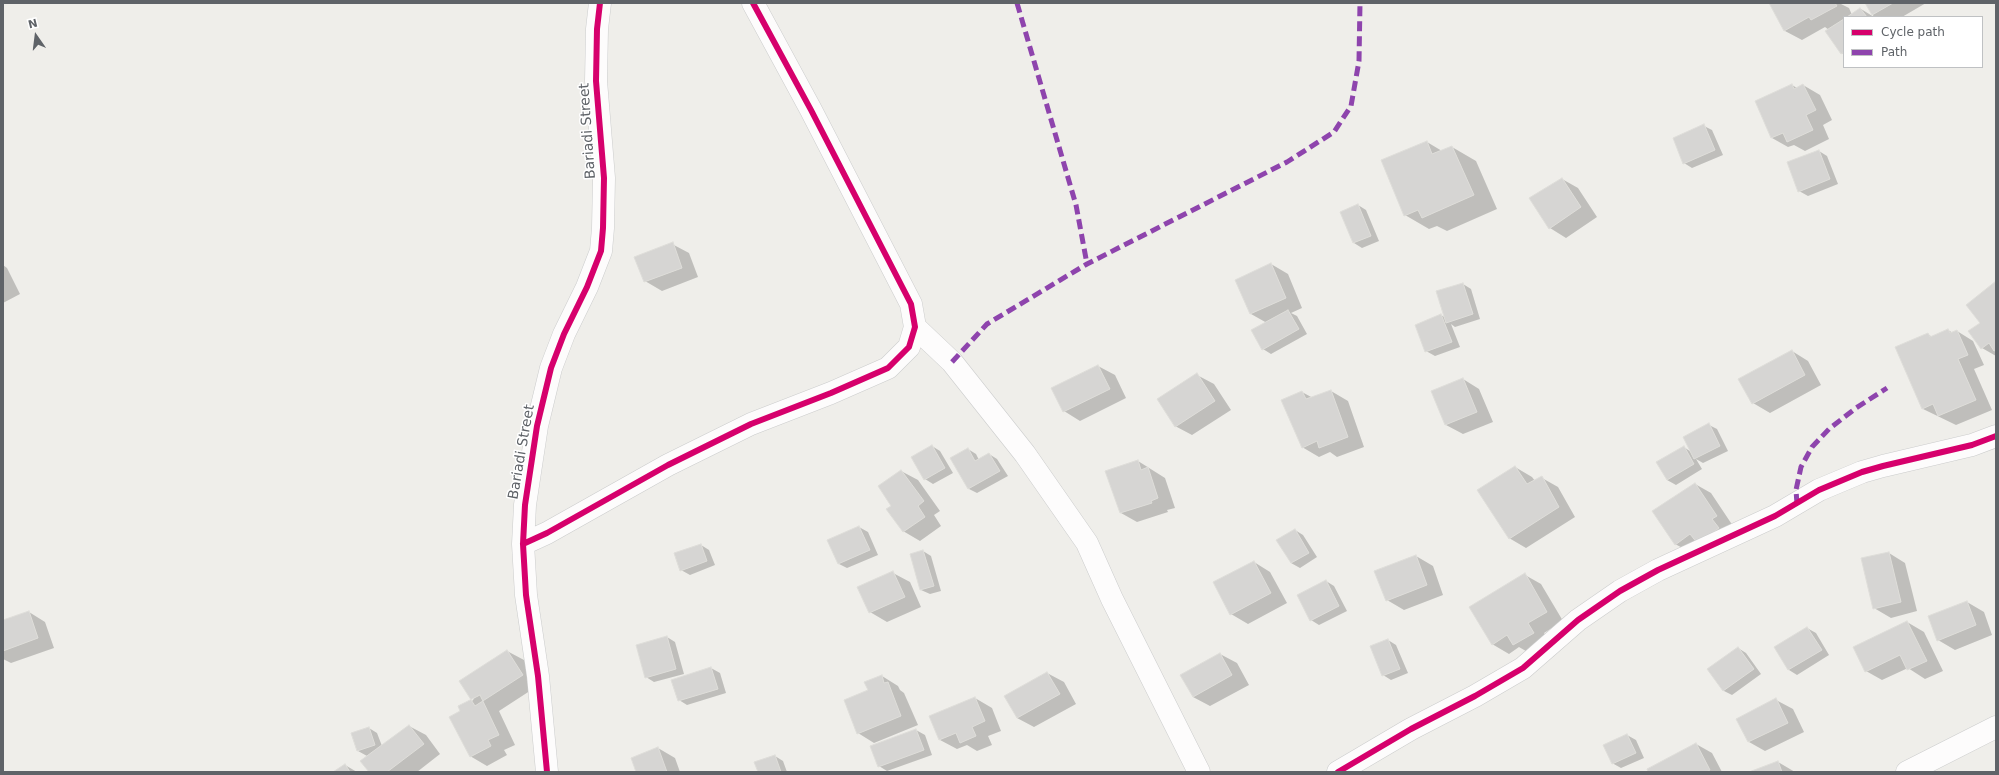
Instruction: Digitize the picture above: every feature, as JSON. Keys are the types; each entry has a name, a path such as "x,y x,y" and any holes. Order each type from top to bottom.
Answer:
{"street":[{"name":"Bariadi Street","path":"547,772 538,676 526,595 523,544 525,505 537,426 551,368 564,334 587,287 601,251 604,178 596,81 597,29 600,3"},
{"path":"523,544 547,534 668,465 751,424 831,393 888,368 909,347 915,327 911,304 753,3"},
{"path":"915,327 952,362 1025,454 1087,543 1118,613 1199,772"},
{"path":"1338,772 1523,668 1578,620 1620,591 1658,570 1775,516 1819,490 1862,472 1972,445 1996,436"},
{"path":"1907,772 1996,727"}],"building":[{"path":"1769,3 1835,3 1837,6 1811,20 1809,17 1784,31"},
{"path":"1865,3 1893,3 1872,15"},
{"path":"1860,8 1866,16 1848,16"},
{"path":"1843,20 1843,53 1841,54 1825,31"},
{"path":"1792,84 1794,89 1803,84 1816,110 1806,115 1813,130 1787,142 1783,133 1771,138 1755,101"},
{"path":"1704,124 1715,150 1683,164 1673,138"},
{"path":"1427,141 1432,154 1452,146 1474,195 1422,218 1418,210 1404,216 1381,160"},
{"path":"1819,150 1830,179 1798,192 1787,162"},
{"path":"1562,178 1581,207 1549,229 1529,198"},
{"path":"1358,204 1371,236 1353,243 1340,212"},
{"path":"673,242 682,268 644,282 634,257"},
{"path":"1271,263 1286,298 1250,314 1235,280"},
{"path":"1996,281 1996,350 1994,351 1989,343 1981,349 1968,331 1980,323 1966,305"},
{"path":"1463,283 1473,314 1446,323 1436,291"},
{"path":"1288,310 1299,329 1262,350 1251,330"},
{"path":"1441,314 1452,342 1425,352 1415,325"},
{"path":"1948,329 1950,333 1957,330 1968,355 1958,359 1976,400 1938,416 1933,404 1922,409 1895,347 1928,333 1930,337"},
{"path":"1792,350 1805,375 1752,404 1738,379"},
{"path":"1098,365 1110,389 1063,412 1051,388"},
{"path":"1197,373 1215,401 1175,427 1157,399"},
{"path":"1463,378 1477,412 1445,425 1431,391"},
{"path":"1331,390 1348,437 1319,448 1317,441 1302,448 1281,400 1302,391 1306,399"},
{"path":"1709,423 1720,446 1694,459 1683,437"},
{"path":"932,445 945,468 924,480 911,457"},
{"path":"1684,446 1694,464 1667,480 1656,462"},
{"path":"968,448 975,461 989,453 1000,471 968,489 950,458"},
{"path":"1138,460 1141,470 1148,467 1158,498 1151,501 1152,503 1120,513 1105,471"},
{"path":"1515,466 1527,484 1542,476 1559,507 1509,539 1477,490"},
{"path":"901,470 924,501 918,506 925,517 903,532 886,509 891,506 878,486"},
{"path":"1695,483 1717,516 1712,519 1719,528 1698,544 1690,534 1675,545 1652,511"},
{"path":"859,526 870,550 838,564 827,540"},
{"path":"1295,529 1309,553 1291,563 1276,540"},
{"path":"701,544 707,561 680,571 674,553"},
{"path":"923,550 934,586 920,590 910,554"},
{"path":"1889,552 1901,602 1873,609 1861,558"},
{"path":"1416,555 1427,585 1386,601 1374,571"},
{"path":"1254,561 1271,593 1230,615 1213,582"},
{"path":"893,571 905,597 869,613 857,587"},
{"path":"1525,573 1547,612 1528,623 1534,633 1513,645 1507,635 1492,645 1469,607"},
{"path":"1326,580 1339,606 1310,621 1297,595"},
{"path":"1967,601 1976,625 1937,641 1928,616"},
{"path":"29,611 38,638 3,651 3,620"},
{"path":"1907,621 1927,661 1907,670 1900,655 1865,672 1853,647"},
{"path":"1807,627 1822,650 1788,670 1774,647"},
{"path":"667,636 676,669 645,678 636,645"},
{"path":"1388,639 1400,669 1382,676 1370,646"},
{"path":"1738,647 1754,669 1723,691 1707,669"},
{"path":"507,650 523,675 475,706 459,681"},
{"path":"1220,653 1232,675 1193,697 1180,675"},
{"path":"711,667 718,689 678,701 671,680"},
{"path":"1047,672 1060,694 1017,718 1004,696"},
{"path":"882,675 884,683 888,682 901,716 857,734 844,700 868,690 864,682"},
{"path":"480,695 499,735 488,740 491,746 470,757 449,717 460,711 458,706"},
{"path":"975,697 985,721 972,727 976,736 960,743 956,733 939,740 929,716"},
{"path":"1776,698 1788,723 1748,742 1736,719"},
{"path":"409,725 424,744 387,772 369,772 360,761"},
{"path":"369,727 375,745 357,751 351,733"},
{"path":"916,729 924,750 878,767 870,746"},
{"path":"1627,734 1636,753 1612,764 1603,745"},
{"path":"1696,743 1710,770 1706,772 1648,772 1647,769"},
{"path":"658,747 667,772 636,772 631,758"},
{"path":"775,755 781,772 758,772 754,762"},
{"path":"1778,761 1782,772 1749,772"},
{"path":"345,764 350,772 333,772"}],"marked path":[{"path":"1017,3 1076,205 1087,264"},
{"path":"952,362 987,324 1087,264 1287,162 1334,132 1351,106 1359,61 1360,3"},
{"path":"1797,504 1796,490 1801,467 1812,447 1829,429 1856,408 1887,388"}],"cycle path":[{"path":"547,772 538,676 526,595 523,544 525,505 537,426 551,368 564,334 587,287 601,251 604,178 596,81 597,29 600,3"},
{"path":"523,544 547,533 668,465 751,424 831,393 888,368 909,347 915,327 911,304 811,110 753,3"},
{"path":"1338,772 1411,729 1475,696 1523,668 1578,620 1620,591 1658,570 1775,516 1819,490 1862,472 1972,445 1996,436"}]}
